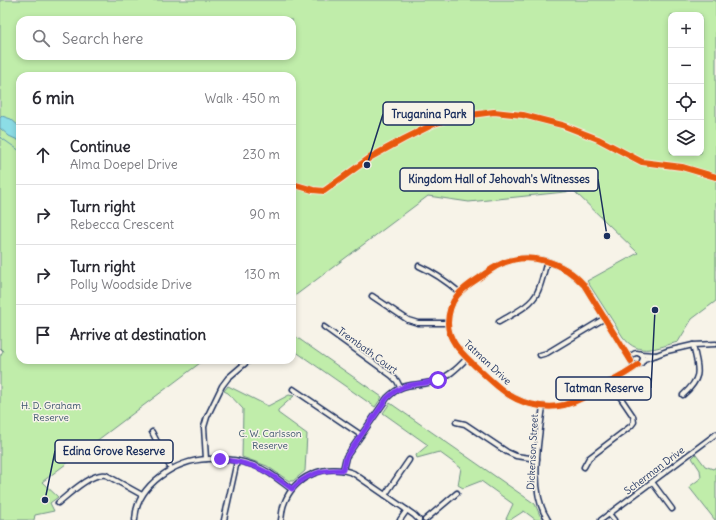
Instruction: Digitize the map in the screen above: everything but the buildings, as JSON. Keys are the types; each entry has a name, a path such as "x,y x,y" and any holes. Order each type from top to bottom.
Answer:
{"street":[{"name":"Tatman Drive","path":"631,362 584,285 577,277 564,268 547,261 522,259 499,265 467,285 459,292 450,307 448,323 449,332 452,340 458,348 502,390 516,399 528,403 543,406 563,405 581,399 638,365"},
{"path":"499,322 522,308 535,297 547,261"},
{"path":"419,266 444,279 459,292"},
{"path":"372,296 408,320 418,323 448,323"},
{"path":"540,354 547,353 605,318"},
{"name":"Trembath Court","path":"324,327 392,376 400,387"},
{"path":"631,362 638,365 644,359 693,344 716,344"},
{"path":"683,395 697,380 698,372 693,344"},
{"name":"Tatman Drive","path":"622,346 633,354"},
{"path":"626,373 630,367 633,354 657,355"},
{"path":"640,354 642,356 642,361"},
{"path":"343,470 346,457 387,398 400,387 438,380 452,373 467,358"},
{"path":"206,459 204,426 207,416 222,386 228,378 244,364"},
{"path":"584,467 589,458 631,426 634,422 634,416 610,382"},
{"path":"293,389 361,435"},
{"name":"Dickenson Street","path":"543,406 536,482 537,493 543,512 548,520"},
{"path":"456,422 464,424 507,452 516,456 538,459"},
{"path":"152,432 172,470"},
{"name":"Scherman Drive","path":"601,520 716,434"},
{"path":"135,520 137,506 142,495 157,479 188,463 206,459 237,461 253,465 267,471 292,489"},
{"path":"385,495 409,460"},
{"path":"224,520 237,461"},
{"path":"281,520 284,504 292,489 302,479 313,473 328,469 343,470 360,478 419,520"},
{"path":"58,503 91,478 102,474 142,495"},
{"path":"652,482 672,509"},
{"path":"424,520 456,493"},
{"path":"400,520 407,510"},
{"path":"609,514 614,520"}],"green space":[{"name":"H. D. Graham Reserve","path":"0,0 716,0 716,301 692,319 678,342 656,348 642,349 629,343 623,337 587,281 638,253 574,191 469,202 428,196 296,295 296,72 16,72 16,364 199,364 42,482 58,497 50,503 54,511 35,515 34,520 0,520 0,356 3,351 0,348"},
{"path":"296,337 382,397 375,407 296,352"},
{"name":"C. W. Carlsson Reserve","path":"228,386 268,406 289,395 294,396 278,410 278,413 307,434 305,471 293,481 289,481 267,466 242,457 243,409 228,393 224,391"},
{"path":"390,403 535,504 542,520 536,520 524,511 510,520 506,519 513,504 481,481 463,488 458,485 461,468 439,452 417,458 416,455 428,445 383,413"},
{"path":"696,454 705,466 713,469 716,467 716,520 689,487 701,478 700,470 692,458"}],"water":[{"path":"2,116 11,119 16,123 16,139 9,136 0,128 0,118"}],"waterway":[{"path":"0,137 16,148"}],"cycle path":[{"path":"296,185 313,190 324,191 371,157 434,124 455,117 494,112 523,115 562,125 598,139 642,162 682,167 716,177"},
{"path":"631,361 584,285 566,270 545,261 522,259 496,266 472,282 461,291 453,301 448,323 450,335 456,346 474,365 507,394 522,402 548,407 564,405 582,398 638,365"}],"place":[{"name":"Truganina Park","path":"367,165"},
{"name":"Kingdom Hall of Jehovah's Witnesses","path":"607,236"},
{"name":"Tatman Reserve","path":"655,310"},
{"name":"Edina Grove Reserve","path":"45,500"}],"route":[{"path":"220,459 253,465 267,471 292,489 302,479 313,473 328,469 343,470 346,457 387,398 394,391 400,387 408,385 438,380"}]}
